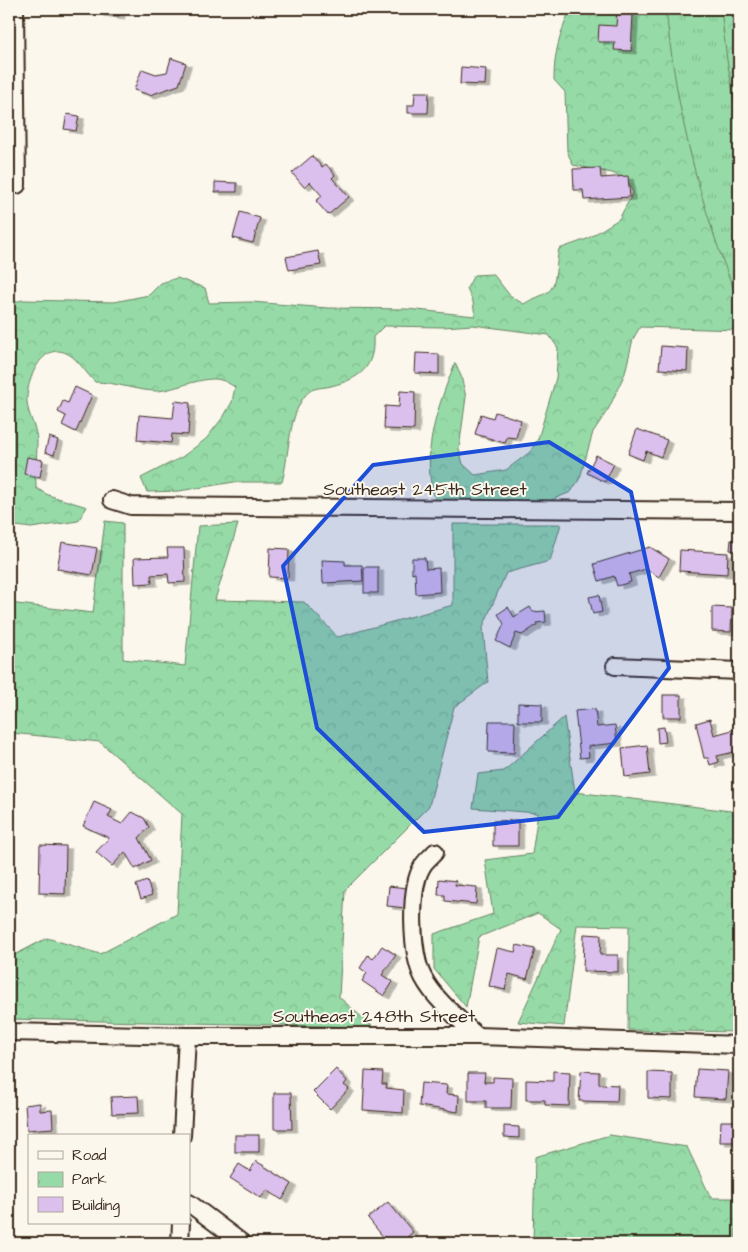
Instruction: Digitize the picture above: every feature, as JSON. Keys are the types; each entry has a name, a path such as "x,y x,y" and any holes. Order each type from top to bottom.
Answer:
{"street":[{"path":"15,9 17,185"},
{"name":"Southeast 245th Street","path":"112,500 131,506 739,512"},
{"path":"615,666 739,672"},
{"path":"435,852 422,867 416,885 415,952 423,976 440,1000 477,1036"},
{"name":"Southeast 248th Street","path":"9,1032 186,1036 477,1036 739,1045"},
{"path":"182,1134 186,1036"},
{"path":"190,1204 242,1243"},
{"path":"180,1243 181,1224"}],"highlighted area":[{"path":"549,442 631,492 669,668 558,817 424,832 317,728 283,566 373,465"}],"green space":[{"path":"45,9 105,9 68,14"},
{"path":"570,9 728,9 739,14 739,330 640,327 633,339 625,373 609,408 593,432 580,478 571,492 544,503 436,502 431,485 429,467 433,431 442,396 455,363 461,376 466,397 459,449 463,464 475,475 506,470 530,452 538,439 556,378 558,348 549,335 473,325 443,327 384,326 373,337 371,357 368,364 357,376 331,386 313,389 304,397 292,427 282,482 234,482 179,491 147,492 141,478 182,457 206,439 224,416 232,402 235,387 223,381 207,379 157,391 141,390 111,383 95,382 75,359 65,352 55,351 47,355 40,361 34,371 30,381 27,402 37,437 36,488 48,495 87,507 78,521 31,528 9,525 9,303 23,300 114,302 149,295 161,283 177,278 205,288 209,303 251,302 328,308 407,309 475,316 473,302 467,288 474,275 493,274 511,297 524,304 549,291 554,283 559,249 587,239 619,219 633,193 627,179 612,173 573,165 567,151 565,92 554,80 558,44"},
{"path":"666,9 721,9 727,60 739,126 739,302 701,195 676,84"},
{"path":"105,521 123,523 123,659 185,666 198,526 238,524 215,600 304,602 338,637 453,605 453,524 561,524 550,561 506,573 483,627 488,682 454,707 429,806 345,890 339,997 373,1027 9,1019 9,958 47,938 100,954 177,914 182,814 100,742 11,733 9,715 9,603 93,613"},
{"path":"564,717 575,792 739,812 739,1032 628,1030 629,926 577,925 564,1026 518,1022 561,929 538,913 479,937 466,1007 434,969 434,934 493,914 485,860 532,854 538,813 473,808 478,774 504,771"},
{"path":"610,1135 687,1147 711,1198 738,1198 735,1243 533,1243 535,1157"}],"building":[{"path":"99,9 120,9 119,16 98,13"},
{"path":"617,13 633,14 631,51 614,50 615,42 598,42 599,25 616,26"},
{"path":"171,58 186,63 179,85 150,95 134,90 142,69 156,74 167,72"},
{"path":"461,67 486,69 485,85 460,84"},
{"path":"415,92 429,92 428,113 408,113 408,105 414,105"},
{"path":"67,114 79,116 76,131 64,129"},
{"path":"312,156 322,167 326,164 335,175 332,178 349,197 328,215 316,201 322,196 310,182 304,187 292,173"},
{"path":"600,168 601,178 628,176 630,197 584,200 583,190 574,190 573,169"},
{"path":"215,182 237,183 237,192 215,192"},
{"path":"240,212 260,218 253,243 233,238"},
{"path":"318,251 321,265 289,270 286,257"},
{"path":"661,346 688,348 687,371 659,369"},
{"path":"416,353 439,354 439,374 415,373"},
{"path":"75,387 92,395 76,432 62,425 66,416 58,412 63,401 68,403"},
{"path":"400,391 415,392 414,430 384,429 385,406 399,407"},
{"path":"175,401 190,403 188,435 172,434 171,443 137,440 139,415 173,418"},
{"path":"495,412 521,420 516,438 507,437 505,443 475,434 481,414 493,418"},
{"path":"637,429 667,440 661,457 646,451 643,460 628,454"},
{"path":"49,437 58,440 54,455 45,452"},
{"path":"736,439 739,439 739,463 734,463"},
{"path":"596,455 614,464 605,482 587,473"},
{"path":"27,457 43,460 40,477 24,474"},
{"path":"731,540 739,541 739,551 730,550"},
{"path":"62,542 97,548 92,575 57,569"},
{"path":"650,547 669,559 659,577 646,569 629,574 631,582 617,586 614,576 599,581 594,564"},
{"path":"167,548 184,548 185,582 169,583 168,574 151,575 152,583 135,584 134,558 168,557"},
{"path":"270,548 289,549 288,578 269,577"},
{"path":"680,550 728,553 727,574 679,571"},
{"path":"412,558 425,558 426,569 439,568 440,592 416,594 415,572 412,573"},
{"path":"322,560 345,561 345,565 362,565 363,581 323,583"},
{"path":"364,567 378,567 378,593 364,593"},
{"path":"599,595 602,612 593,614 589,597"},
{"path":"508,607 514,617 530,607 533,612 545,611 546,622 536,623 537,625 522,635 516,633 510,648 496,641 504,624 498,614"},
{"path":"712,607 732,608 731,632 712,631"},
{"path":"663,695 681,695 681,717 663,717"},
{"path":"518,703 542,704 542,722 518,722"},
{"path":"595,709 597,727 615,725 617,743 588,746 589,757 580,758 575,711"},
{"path":"710,719 714,735 736,729 739,751 717,756 719,762 710,765 708,758 704,758 696,723"},
{"path":"489,721 515,721 514,753 488,752"},
{"path":"664,727 666,742 658,743 657,728"},
{"path":"647,745 650,774 625,777 622,748"},
{"path":"94,802 112,810 108,817 122,824 132,812 144,818 149,827 139,838 151,860 135,869 125,852 112,866 96,852 109,838 83,826"},
{"path":"518,820 518,846 493,846 493,821"},
{"path":"40,845 66,846 65,894 39,893"},
{"path":"439,879 456,881 455,885 477,887 476,904 445,901 445,895 438,895"},
{"path":"147,881 152,895 141,899 136,885"},
{"path":"389,886 407,888 406,908 387,906"},
{"path":"584,934 601,935 600,955 618,955 618,972 583,971"},
{"path":"517,945 535,949 527,979 509,974 505,990 489,986 497,948 515,952"},
{"path":"382,946 396,955 382,975 393,982 384,996 362,981 367,973 360,968 368,955 373,959"},
{"path":"336,1069 347,1081 344,1085 349,1089 330,1109 313,1092"},
{"path":"697,1069 728,1071 726,1099 695,1097"},
{"path":"365,1071 383,1072 382,1084 387,1084 386,1088 404,1090 403,1113 363,1110"},
{"path":"553,1071 570,1072 569,1106 545,1105 545,1100 526,1100 526,1080 553,1081"},
{"path":"581,1071 599,1072 599,1084 618,1085 617,1102 579,1101"},
{"path":"648,1072 672,1073 672,1099 648,1098"},
{"path":"468,1073 485,1073 484,1082 493,1082 493,1077 512,1078 511,1108 486,1108 486,1101 468,1101"},
{"path":"421,1083 447,1085 446,1094 459,1095 458,1112 419,1106"},
{"path":"274,1093 291,1093 292,1129 274,1129"},
{"path":"138,1096 139,1113 112,1114 111,1097"},
{"path":"40,1103 40,1111 52,1110 53,1128 27,1130 25,1105"},
{"path":"721,1121 739,1121 739,1142 720,1142"},
{"path":"504,1126 519,1127 519,1138 504,1137"},
{"path":"235,1135 259,1135 259,1152 235,1152"},
{"path":"256,1161 292,1184 282,1200 267,1190 261,1198 230,1178 239,1164 250,1171"},
{"path":"388,1202 413,1232 406,1238 410,1243 388,1243 368,1218"},
{"path":"141,1238 142,1243 111,1243"}]}
